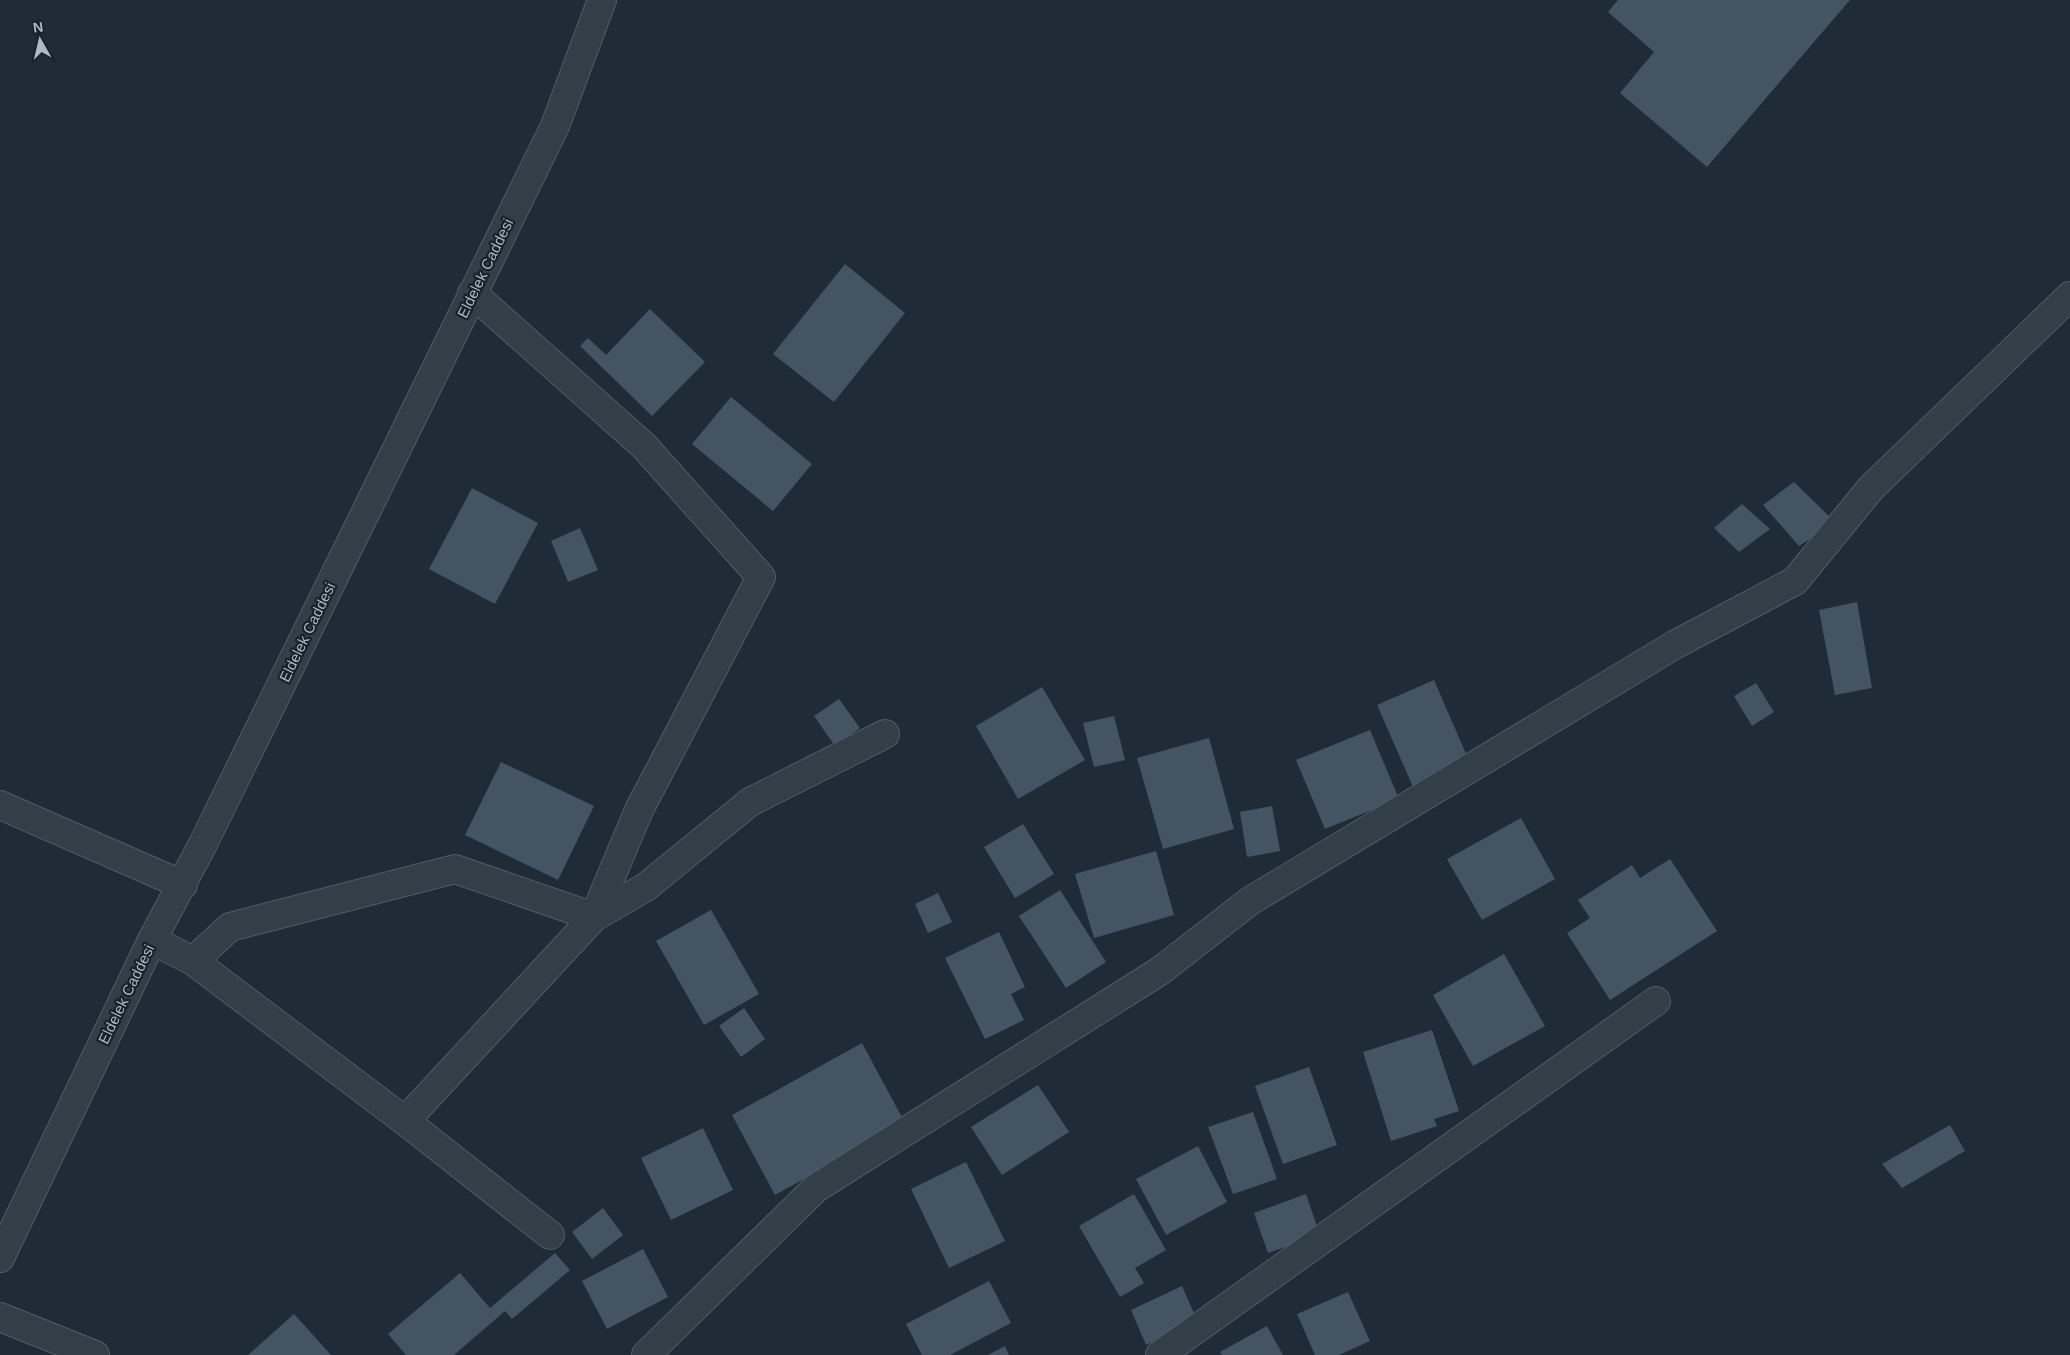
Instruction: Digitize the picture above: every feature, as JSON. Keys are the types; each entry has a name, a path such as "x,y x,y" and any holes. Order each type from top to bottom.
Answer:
{"street":[{"name":"Eldelek Caddesi","path":"0,1258 152,940 183,885 555,126 602,0"},
{"path":"472,293 644,446 761,577 639,810 594,917"},
{"path":"646,1355 816,1188 1160,971 1250,901 1676,644 1795,581 1871,488 2070,296"},
{"path":"405,1121 594,917 646,887 750,802 885,734"},
{"path":"0,805 183,885"},
{"path":"193,961 230,927 456,869 594,917"},
{"path":"152,940 193,961 405,1121 550,1235"},
{"path":"1160,1355 1656,1001"},
{"path":"0,1317 95,1355"}],"building":[{"path":"1618,0 1850,0 1707,167 1620,93 1654,52 1608,12"},
{"path":"845,264 905,313 834,402 773,354"},
{"path":"650,309 705,362 652,416 580,346 588,338 606,355"},
{"path":"731,397 812,464 773,511 692,444"},
{"path":"1794,482 1836,523 1799,546 1763,505"},
{"path":"472,488 538,523 495,604 429,569"},
{"path":"1742,504 1770,529 1739,552 1714,528"},
{"path":"580,528 598,570 568,582 551,541"},
{"path":"1857,602 1872,688 1835,695 1819,610"},
{"path":"1434,680 1470,763 1413,787 1377,705"},
{"path":"1756,683 1774,712 1752,726 1734,696"},
{"path":"1042,687 1085,760 1018,799 976,726"},
{"path":"839,699 860,728 835,746 814,716"},
{"path":"1114,716 1125,760 1094,767 1083,723"},
{"path":"1370,730 1399,799 1325,829 1296,760"},
{"path":"1209,738 1234,829 1163,849 1137,758"},
{"path":"501,762 594,806 558,880 465,835"},
{"path":"1272,806 1280,851 1247,857 1240,812"},
{"path":"1521,818 1555,879 1482,920 1447,859"},
{"path":"1023,824 1054,874 1015,898 984,847"},
{"path":"1156,851 1174,915 1094,938 1075,874"},
{"path":"1670,859 1717,931 1610,1000 1567,933 1590,918 1578,900 1632,865 1640,878"},
{"path":"1060,890 1106,962 1066,988 1019,916"},
{"path":"938,893 952,922 928,933 915,904"},
{"path":"711,910 759,994 704,1025 656,941"},
{"path":"999,932 1025,987 1011,994 1024,1020 985,1039 945,958"},
{"path":"1504,954 1545,1026 1473,1066 1433,995"},
{"path":"744,1008 765,1039 741,1057 719,1026"},
{"path":"1432,1030 1459,1111 1434,1119 1437,1126 1391,1141 1363,1052"},
{"path":"862,1043 905,1123 775,1195 732,1115"},
{"path":"1309,1067 1337,1145 1283,1164 1255,1086"},
{"path":"1038,1085 1069,1132 1002,1175 971,1127"},
{"path":"1253,1112 1277,1179 1233,1194 1208,1127"},
{"path":"1950,1125 1965,1151 1902,1188 1882,1164"},
{"path":"703,1128 733,1190 671,1220 641,1158"},
{"path":"1198,1146 1227,1202 1166,1235 1136,1179"},
{"path":"966,1162 1005,1241 949,1268 911,1189"},
{"path":"1134,1194 1166,1250 1135,1268 1144,1283 1120,1297 1079,1226"},
{"path":"1306,1194 1320,1235 1268,1253 1254,1213"},
{"path":"603,1208 623,1235 592,1259 572,1232"},
{"path":"643,1249 668,1297 607,1329 582,1281"},
{"path":"555,1253 570,1270 512,1319 505,1311 454,1355 406,1355 388,1334 460,1273 490,1308"},
{"path":"989,1281 1011,1323 950,1355 922,1355 906,1324"},
{"path":"1182,1286 1198,1322 1146,1345 1131,1310"},
{"path":"1348,1292 1370,1341 1339,1355 1315,1355 1297,1314"},
{"path":"294,1314 331,1355 248,1355"},
{"path":"1267,1326 1283,1355 1222,1355 1220,1352"},
{"path":"1005,1346 1009,1355 988,1355"}]}
